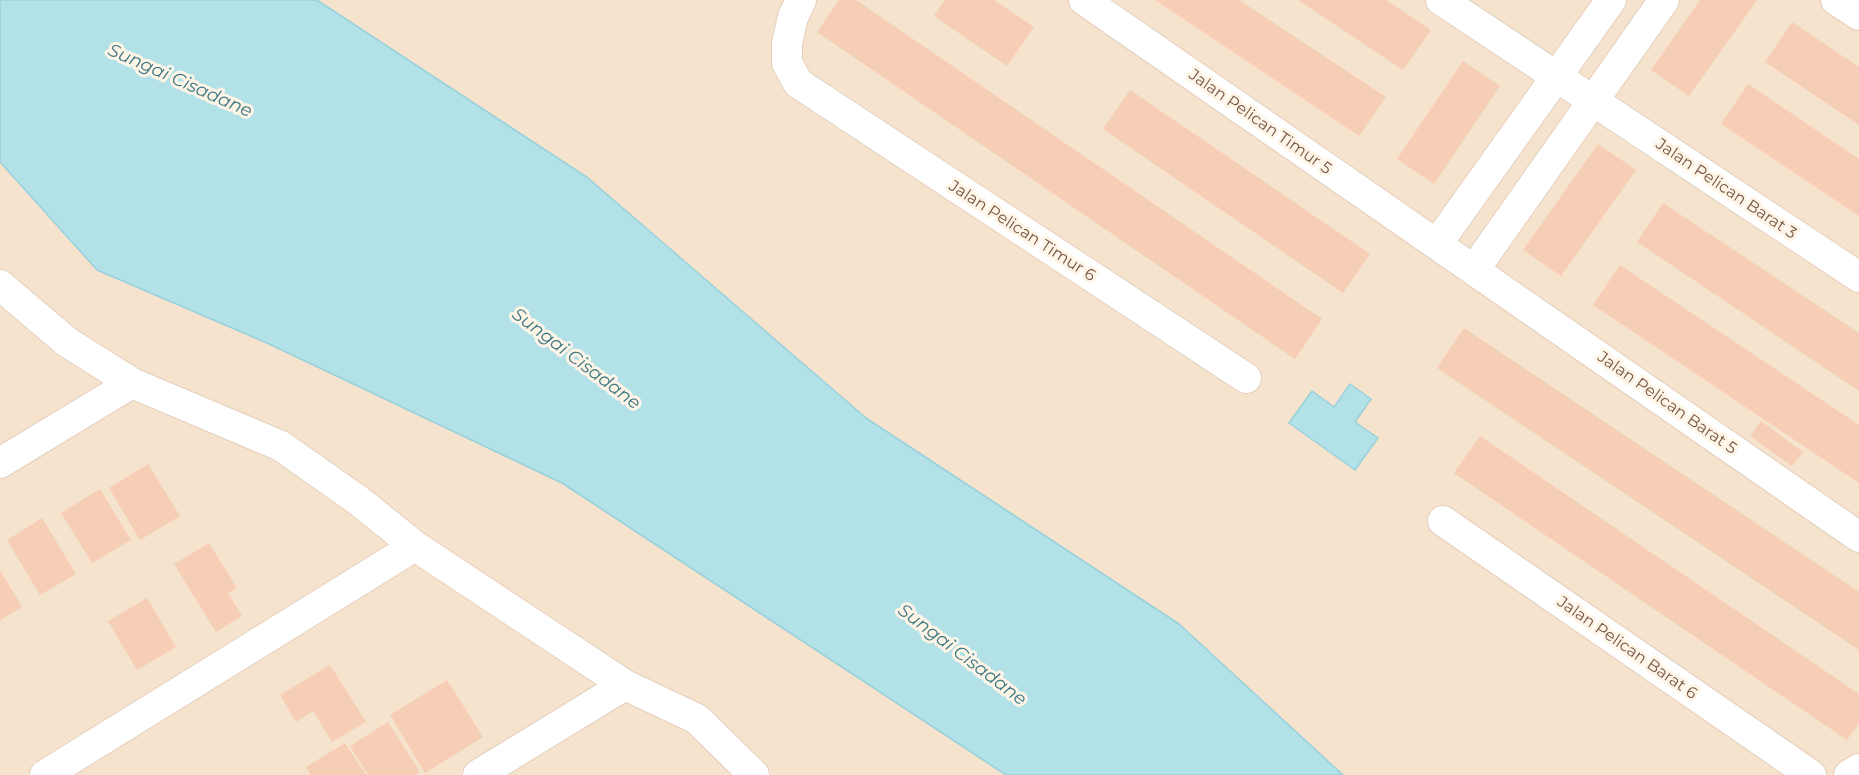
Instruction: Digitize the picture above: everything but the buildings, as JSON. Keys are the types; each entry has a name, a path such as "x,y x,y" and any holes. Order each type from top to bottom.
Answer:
{"street":[{"name":"Jalan Pelican Timur 6","path":"801,0 793,17 787,43 788,63 798,83 1246,378"},
{"name":"Jalan Pelican Timur 5","path":"1084,0 1474,270"},
{"name":"Jalan Pelican Barat 3","path":"1441,0 1859,277"},
{"path":"1437,244 1611,0"},
{"path":"1474,270 1664,0"},
{"path":"1836,0 1859,15"},
{"name":"Jalan Pelican Barat 5","path":"1474,270 1859,537"},
{"path":"0,285 67,342 132,383 281,446 360,501 415,546 625,685 697,718 754,775"},
{"path":"0,463 132,383"},
{"name":"Jalan Pelican Barat 6","path":"1443,521 1811,775"},
{"path":"45,775 415,546"},
{"path":"478,775 625,685"},
{"path":"1849,775 1859,769"}],"shaded area":[{"path":"317,0 1859,0 1859,775 1343,775 1179,624 866,418 588,178"},
{"path":"0,162 97,270 267,343 562,483 1006,775 0,775"}],"water":[{"name":"Sungai Cisadane","path":"0,0 317,0 588,178 866,418 1179,624 1343,775 1006,775 562,483 267,343 97,270 0,162"},
{"path":"1350,384 1371,399 1355,422 1378,438 1355,470 1289,423 1312,391 1334,407"}]}
